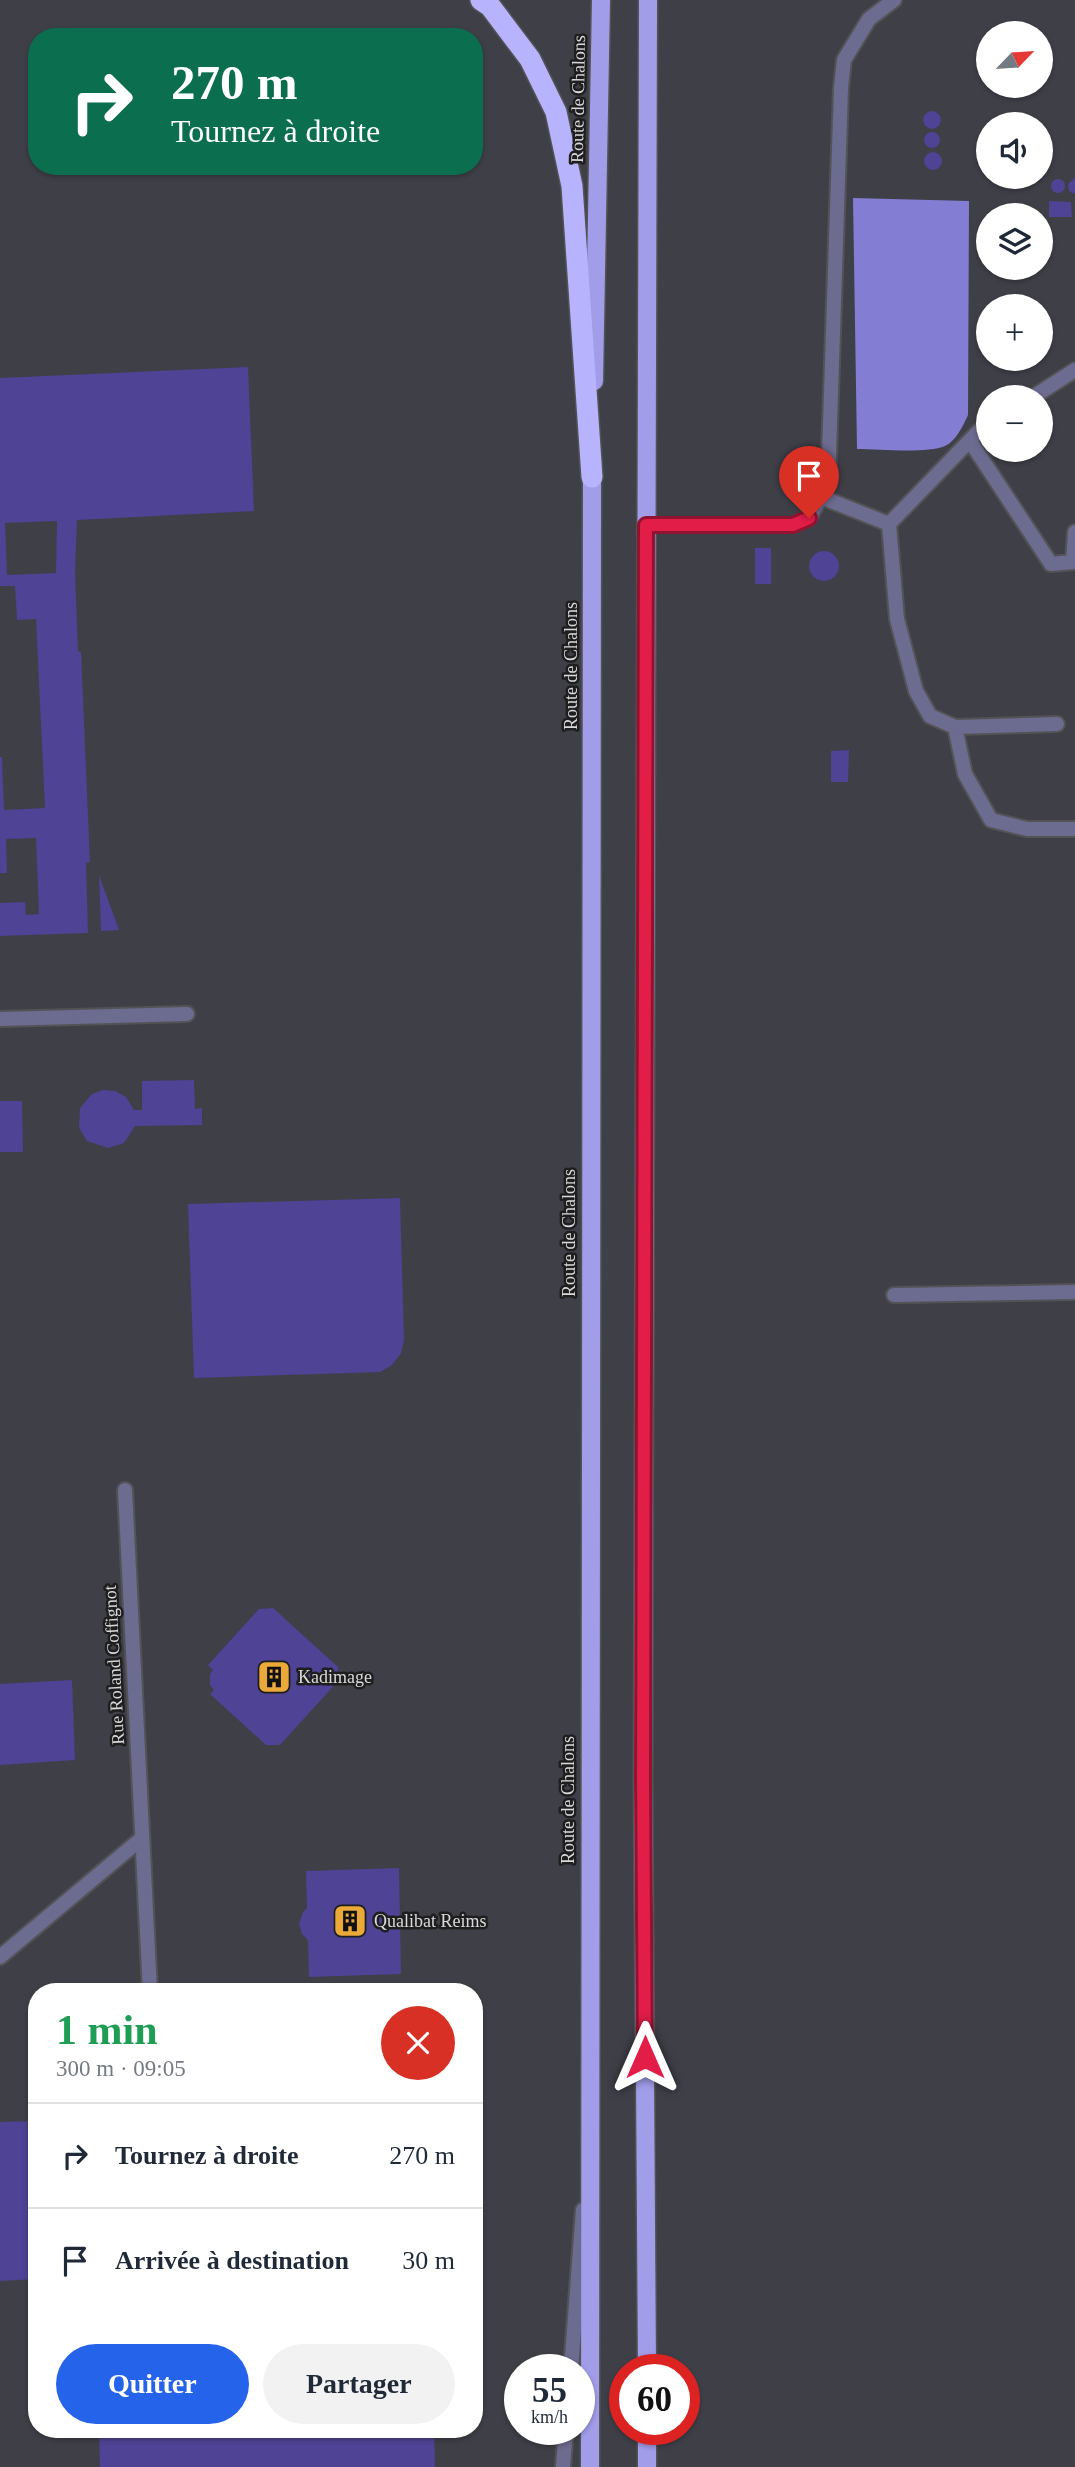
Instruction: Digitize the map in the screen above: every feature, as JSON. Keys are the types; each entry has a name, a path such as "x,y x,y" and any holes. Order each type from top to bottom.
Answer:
{"highway":[{"path":"481,0 490,6 530,59 556,112 572,186 592,477"}],"main road":[{"name":"Route de Chalons","path":"590,2467 592,477 601,0"},
{"path":"647,2354 643,1779 648,0"},
{"path":"647,2445 647,2467"}],"street":[{"path":"646,525 793,525 809,518 828,485 844,60 869,19 894,0"},
{"path":"1052,385 1075,370"},
{"path":"976,436 889,524 897,619 916,691 929,716 955,727 1056,724"},
{"path":"970,441 1051,564 1073,562 1075,532"},
{"path":"821,497 889,524"},
{"path":"955,727 965,774 991,820 1027,829 1075,829"},
{"path":"0,1018 187,1014"},
{"path":"894,1294 1075,1292"},
{"name":"Rue Roland Coffignot","path":"125,1490 149,1983"},
{"path":"0,1957 141,1839"},
{"path":"571,2354 589,2136"},
{"path":"563,2467 565,2445"}],"shaded area":[{"path":"0,0 1075,0 1075,2467 0,2467"},
{"path":"853,198 969,201 968,415 956,437 945,446 915,450 857,449"}],"building":[{"path":"932,111 938,114 941,120 938,126 932,129 926,126 923,120 926,114"},
{"path":"932,132 938,134 938,146 932,148 926,146 924,140 926,134"},
{"path":"933,152 939,155 942,161 939,167 933,170 927,167 924,161 927,155"},
{"path":"1075,178 1075,194 1069,191 1068,184"},
{"path":"1055,179 1061,179 1065,183 1065,189 1061,193 1055,193 1051,189"},
{"path":"1071,202 1072,217 1053,217 1053,203 1049,203"},
{"path":"248,367 254,511 77,520 75,572 78,651 81,652 90,862 86,863 88,933 0,936 0,903 25,902 26,915 39,914 36,838 6,839 7,873 0,873 0,757 4,810 45,808 36,619 17,620 15,586 0,586 0,378","holes":["57,521 56,573 7,575 5,523"]},
{"path":"755,548 771,548 771,584 755,584"},
{"path":"824,551 835,555 839,566 835,577 824,581 813,577 809,566 813,555"},
{"path":"849,750 848,782 831,782 831,751"},
{"path":"99,875 119,930 101,931"},
{"path":"194,1080 195,1109 202,1108 202,1125 135,1126 124,1143 108,1148 87,1141 79,1128 80,1108 92,1094 103,1090 115,1091 126,1097 134,1110 142,1110 142,1081"},
{"path":"0,1101 22,1101 23,1152 0,1152"},
{"path":"400,1198 404,1340 401,1353 392,1365 380,1372 194,1378 188,1204"},
{"name":"Kadimage","path":"273,1608 338,1667 339,1680 280,1745 266,1745 210,1694 214,1690 210,1685 210,1674 213,1670 208,1665 259,1609"},
{"path":"72,1680 75,1760 0,1765 0,1684"},
{"name":"Qualibat Reims","path":"399,1868 401,1974 309,1977 308,1940 302,1934 299,1924 307,1908 306,1871"},
{"path":"28,2121 28,2279 0,2281 0,2122"},
{"path":"99,2438 434,2438 435,2467 100,2467"}],"place":[{"name":"Kadimage","path":"274,1677"},
{"name":"Qualibat Reims","path":"350,1921"}],"route":[{"path":"645,2057 643,1779 646,525 793,525 809,518"}]}
